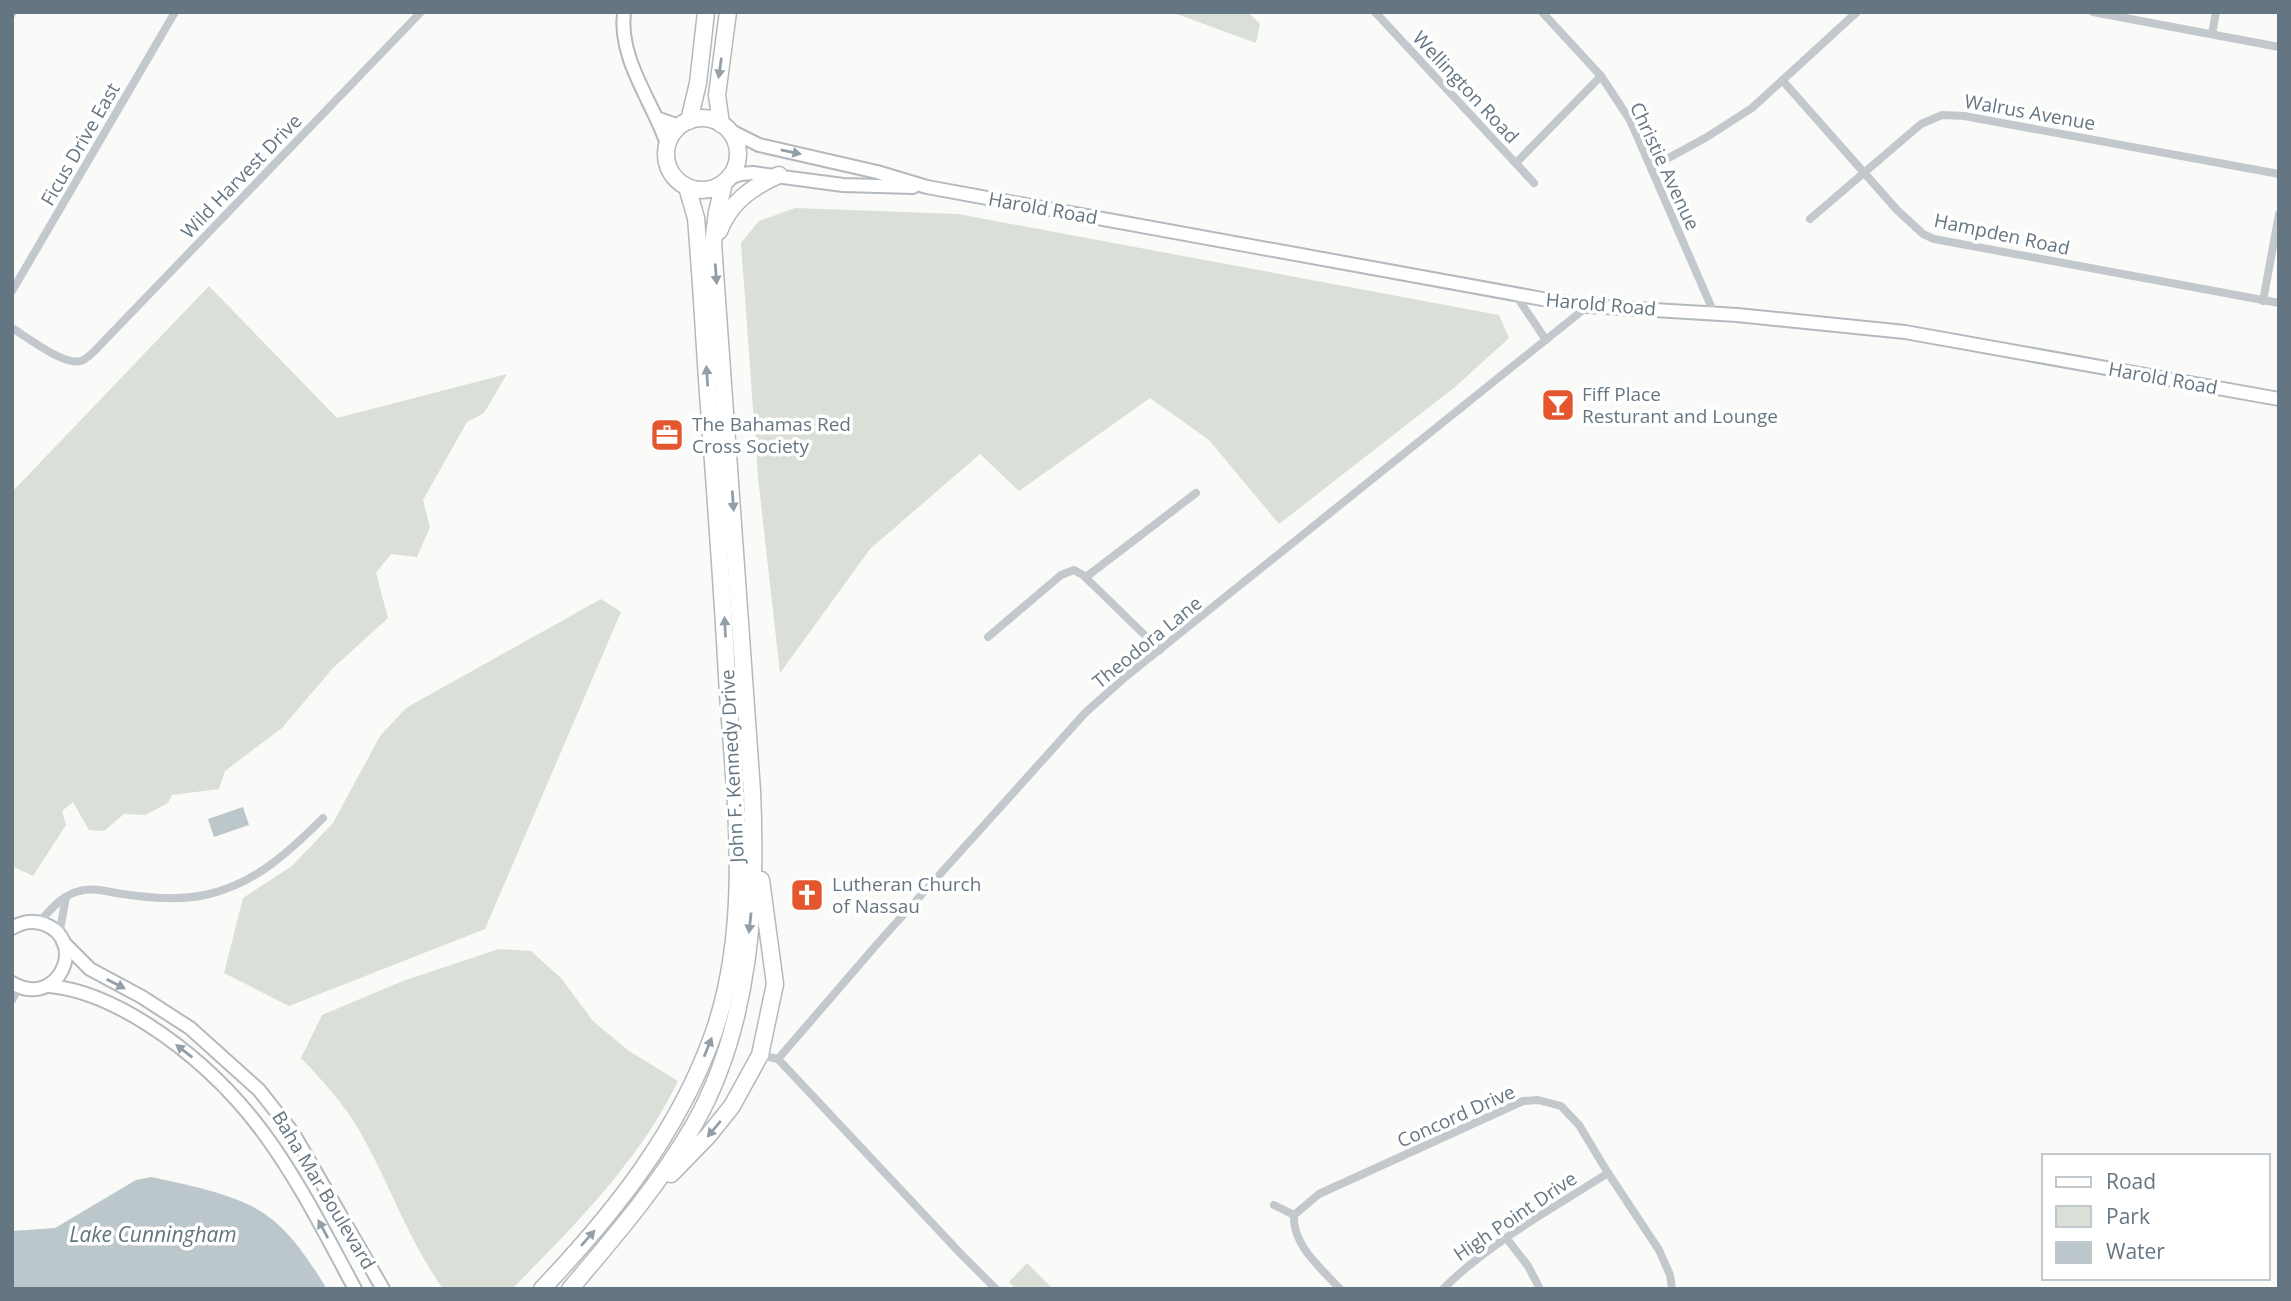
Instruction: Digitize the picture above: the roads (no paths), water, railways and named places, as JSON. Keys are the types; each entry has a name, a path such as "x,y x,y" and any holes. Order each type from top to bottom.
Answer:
{"highway":[{"path":"667,144 684,124 698,83 706,12"},
{"name":"John F. Kennedy Drive","path":"570,1289 642,1203 696,1122 729,1043 746,963 755,857 737,551 713,244 717,212 727,180 736,166 738,152 734,138 724,126 717,95 728,12"},
{"path":"684,124 703,118 724,126"},
{"name":"John F. Kennedy Drive","path":"542,1289 638,1178 680,1110 714,1032 732,962 737,916 738,862 696,218 687,187 670,171 666,158 667,144"},
{"path":"713,244 728,213 741,197 779,175"},
{"path":"687,187 706,190 727,180"},
{"path":"642,1203 708,1136 732,1106 760,1055 775,984 755,857"}],"main road":[{"path":"624,12 622,25 632,65 659,119 667,144"},
{"path":"659,119 684,124"},
{"name":"Harold Road","path":"724,126 759,145 877,172 927,187 1515,294 1588,306 1714,313 1905,332 2279,399"},
{"name":"Harold Road","path":"727,180 747,173 843,185 927,187"},
{"path":"16,924 39,922"},
{"name":"Baha Mar Boulevard","path":"39,922 54,929 90,969 142,997 190,1028 259,1090 293,1133 383,1289"},
{"path":"48,985 55,981 64,967 66,950 61,939"},
{"name":"Baha Mar Boulevard","path":"15,985 31,990 48,985 83,992 158,1031 214,1075 252,1116 280,1153 355,1289"}],"street":[{"name":"Ficus Drive East","path":"12,291 175,12"},
{"name":"Wild Harvest Drive","path":"12,328 60,357 82,360 106,340 421,12"},
{"name":"Wellington Road","path":"1375,12 1534,183"},
{"name":"Christie Avenue","path":"1542,12 1601,76 1630,120 1714,313"},
{"path":"1652,167 1752,108 1857,12"},
{"path":"2093,12 2279,47"},
{"path":"2212,34 2216,12"},
{"path":"1516,163 1601,76"},
{"name":"Hampden Road","path":"1783,80 1911,224 1934,239 2279,303"},
{"name":"Walrus Avenue","path":"1810,219 1921,124 1942,115 2279,174"},
{"path":"2263,300 2279,214"},
{"path":"1515,294 1546,340"},
{"name":"Theodora Lane","path":"778,1059 1060,738 1104,696 1588,306"},
{"path":"1086,578 1196,493"},
{"path":"988,637 1061,575 1074,570 1086,578 1160,650"},
{"path":"39,922 75,892 95,889 150,897 180,898 209,894 252,878 270,866 323,818"},
{"path":"61,939 66,897"},
{"path":"12,1000 15,985"},
{"path":"760,1055 778,1059 996,1289"},
{"name":"Concord Drive","path":"1294,1215 1319,1194 1523,1101 1538,1100 1561,1106 1579,1125 1659,1250 1670,1275 1672,1289"},
{"name":"High Point Drive","path":"1443,1289 1468,1265 1608,1173"},
{"path":"1274,1205 1294,1215 1296,1234 1304,1249 1340,1289"},
{"path":"1507,1239 1528,1266 1540,1289"}],"water":[{"path":"243,807 249,825 214,837 208,819"},
{"name":"Lake Cunningham","path":"151,1177 218,1193 244,1202 267,1215 296,1244 327,1289 12,1289 12,1231 55,1228 136,1180"}],"place":[{"name":"Fiff Place Resturant and Lounge","path":"1558,405"},
{"name":"The Bahamas Red Cross Society","path":"667,435"},
{"name":"Lutheran Church of Nassau","path":"807,895"}]}
